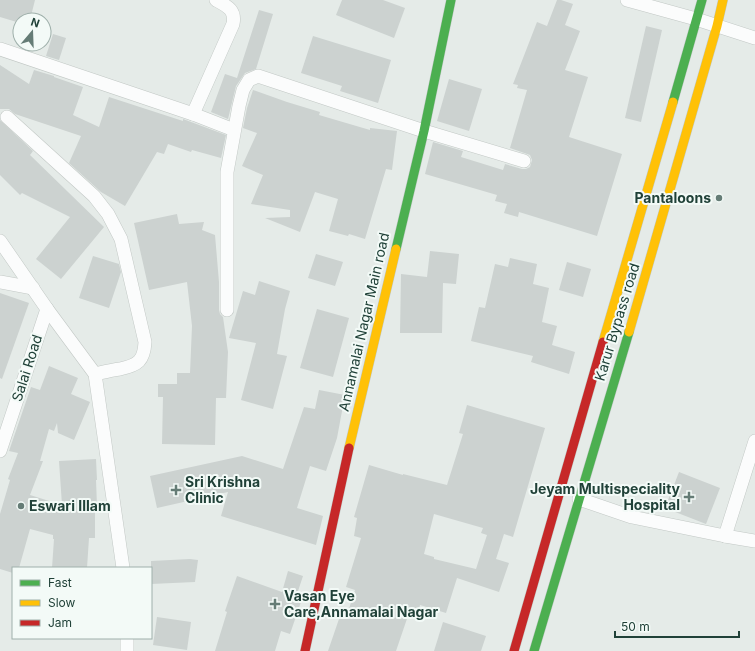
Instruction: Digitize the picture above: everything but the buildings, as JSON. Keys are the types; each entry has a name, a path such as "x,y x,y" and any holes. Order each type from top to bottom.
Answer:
{"main road":[{"name":"Annamalai Nagar Main road","path":"305,651 349,447 424,131 451,0"},
{"name":"Karur Bypass road","path":"514,651 702,0"},
{"name":"Karur Bypass road","path":"534,651 658,233 717,26 723,0"}],"street":[{"path":"193,114 234,24 233,12 229,7 216,0"},
{"path":"627,0 696,19 755,38"},
{"path":"0,49 193,114 234,130"},
{"path":"227,310 227,172 243,90 249,80 258,76 424,131 524,161"},
{"path":"7,117 94,196 108,214 121,238 145,342 145,350 142,357 134,366 95,374"},
{"path":"0,241 47,309 95,374 123,567"},
{"path":"0,282 33,288"},
{"name":"Salai Road","path":"0,451 47,309"},
{"path":"725,536 755,441"},
{"path":"579,499 632,517 755,541"},
{"path":"127,639 127,651"}],"traffic: fast":[{"path":"396,249 424,131 451,0"},
{"path":"673,102 702,0"},
{"path":"534,651 629,332"}],"traffic: slow":[{"path":"629,332 717,26 723,0"},
{"path":"603,342 673,102"},
{"path":"349,448 396,249"}],"traffic: jam":[{"path":"514,651 603,342"},
{"path":"305,651 349,448"}],"place":[{"name":"Pantaloons","path":"719,198"},
{"name":"Sri Krishna Clinic","path":"176,490"},
{"name":"Jeyam Multispeciality Hospital","path":"689,497"},
{"name":"Eswari Illam","path":"21,506"},
{"name":"Vasan Eye Care,Annamalai Nagar","path":"275,604"}]}
